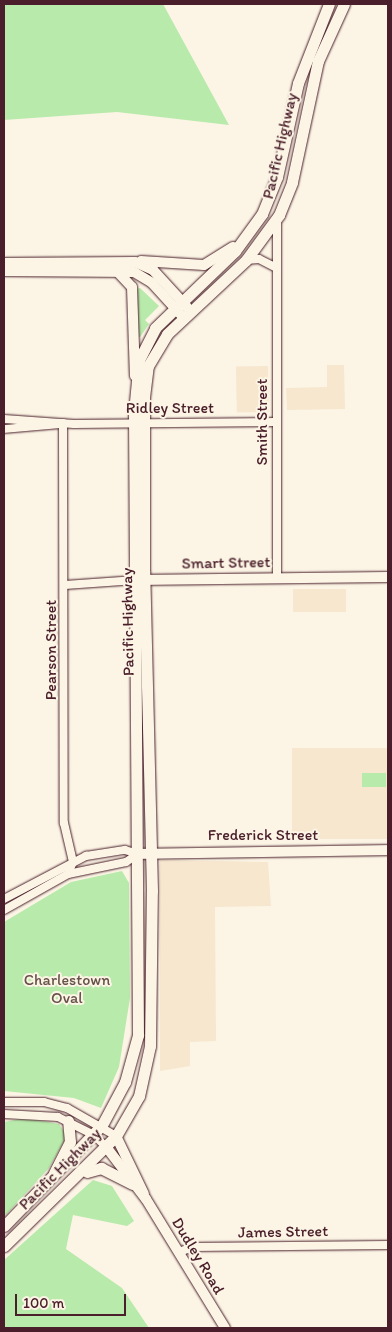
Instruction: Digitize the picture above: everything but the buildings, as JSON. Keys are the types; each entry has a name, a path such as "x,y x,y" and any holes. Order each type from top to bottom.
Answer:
{"highway":[{"name":"Pacific Highway","path":"4,1226 48,1184 102,1125 125,1082 138,1035 140,580 139,422 135,376 146,342 178,304 246,237 272,192 298,83 329,4"},
{"name":"Pacific Highway","path":"139,422 151,359 187,314 246,260 277,220 292,182 318,61 344,4"},
{"name":"Pacific Highway","path":"4,1246 81,1175 116,1136 139,1096 150,1046 151,852 140,580"},
{"path":"48,1184 70,1142 68,1121"},
{"path":"81,1175 98,1168 132,1184"}],"main road":[{"path":"4,263 135,262 209,264 246,237"},
{"path":"135,262 153,270 187,314"},
{"path":"4,271 116,270 144,276 178,304"},
{"path":"116,270 132,287 135,376"},
{"name":"Smart Street","path":"140,580 388,577"},
{"name":"Frederick Street","path":"138,854 151,852 388,850"},
{"name":"Dudley Road","path":"116,1136 146,1199 224,1328"},
{"name":"Dudley Road","path":"107,1148 132,1184 146,1199"}],"street":[{"name":"Smith Street","path":"277,220 275,267 277,577"},
{"path":"246,260 258,258 275,267"},
{"name":"Ridley Street","path":"4,418 63,423 276,422"},
{"path":"20,420 20,430"},
{"name":"Ridley Street","path":"4,430 20,430 63,423"},
{"name":"Pearson Street","path":"63,423 65,585 64,823 73,862"},
{"name":"Smart Street","path":"65,585 140,580"},
{"name":"Frederick Street","path":"4,899 73,862 117,851 138,854"},
{"name":"Frederick Street","path":"4,910 68,874 126,862 138,854"},
{"path":"68,874 73,862"},
{"path":"4,1102 50,1103 102,1125 116,1136"},
{"path":"4,1114 42,1114 68,1121 94,1135 107,1148"},
{"name":"James Street","path":"179,1252 192,1247 388,1245"}],"shaded area":[{"path":"327,365 344,365 345,409 287,410 286,388 327,387"},
{"path":"268,366 269,412 237,413 236,367"},
{"path":"293,589 346,589 346,612 293,612"},
{"path":"292,748 388,748 388,839 292,839"},
{"path":"160,860 268,862 271,906 215,907 216,1041 190,1042 190,1066 160,1071"}],"green space":[{"path":"4,4 163,4 229,125 117,112 4,120"},
{"path":"140,288 159,306 145,320 149,324 140,337 135,337 136,289"},
{"path":"362,773 386,773 386,787 362,787"},
{"name":"Charlestown Oval","path":"122,871 129,883 130,998 119,1067 101,1108 74,1098 4,1091 4,922 71,882"},
{"path":"25,1118 59,1124 67,1136 49,1168 4,1217 4,1122"},
{"path":"93,1180 112,1186 134,1221 127,1226 73,1215 66,1249 122,1288 149,1328 4,1328 4,1260"}]}
